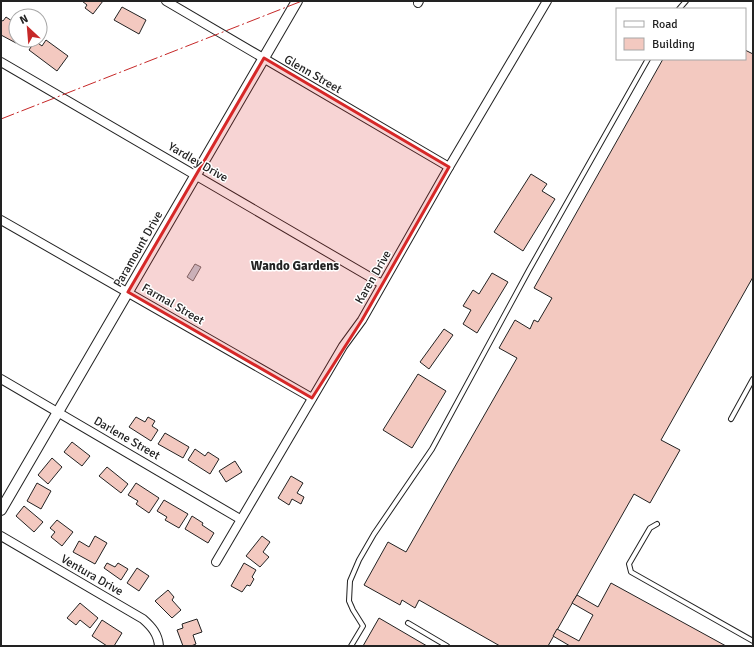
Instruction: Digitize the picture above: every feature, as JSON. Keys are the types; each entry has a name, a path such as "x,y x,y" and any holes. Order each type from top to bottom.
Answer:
{"street":[{"name":"Glenn Street","path":"166,1 449,167"},
{"name":"Paramount Drive","path":"1,510 297,1"},
{"name":"Karen Drive","path":"216,562 240,518 343,346 362,320 449,167 547,1"},
{"name":"Yardley Drive","path":"1,62 382,284"},
{"name":"Farmal Street","path":"1,220 312,398"},
{"name":"Darlene Street","path":"1,379 240,518"},
{"name":"Ventura Drive","path":"1,536 143,619 154,628 159,646"}],"lane":[{"path":"351,646 363,626 353,610 349,600 350,581 359,560 374,534 432,449 529,270 647,60"},
{"path":"731,419 753,379"},
{"path":"657,524 650,528 629,564 631,572 753,641"},
{"path":"408,623 447,646"}],"highlighted area":[{"path":"264,58 449,167 362,320 312,398 128,292"}],"shaded area":[{"path":"195,264 201,267 193,281 187,277"}],"building":[{"path":"82,1 103,1 93,14 85,8 87,5"},
{"path":"122,7 146,20 139,34 114,20"},
{"path":"6,17 8,18 8,39 1,35 1,20 3,21"},
{"path":"48,41 68,56 57,71 29,50 30,48 48,48"},
{"path":"746,50 753,54 753,277 661,440 680,450 650,503 634,494 548,646 500,646 419,600 415,608 402,600 400,605 364,585 388,542 406,552 517,358 499,348 515,320 530,329 534,320 538,322 552,298 534,288 662,60 746,60"},
{"path":"531,174 547,184 542,191 555,199 523,251 494,232"},
{"path":"492,273 508,282 477,333 463,324 471,310 463,306 473,290 479,294"},
{"path":"444,329 453,335 429,369 420,362"},
{"path":"418,374 446,391 412,448 383,430"},
{"path":"136,417 145,422 148,417 155,421 152,426 158,430 151,441 129,427"},
{"path":"165,433 189,447 183,458 158,444"},
{"path":"72,442 90,456 82,466 64,452"},
{"path":"195,449 205,456 208,452 219,459 210,474 188,460"},
{"path":"52,458 62,467 48,484 38,475"},
{"path":"235,461 242,472 226,482 219,471"},
{"path":"107,467 128,484 121,493 99,476"},
{"path":"291,476 303,483 297,493 304,497 301,504 292,499 289,505 278,498"},
{"path":"37,483 51,491 41,509 27,501"},
{"path":"136,483 159,498 149,513 136,504 138,501 128,495"},
{"path":"164,500 188,514 179,528 165,520 167,517 157,511"},
{"path":"24,506 43,522 34,532 16,516"},
{"path":"192,516 214,533 208,543 185,529"},
{"path":"57,520 73,532 62,546 51,537 55,532 50,528"},
{"path":"95,536 107,543 95,564 73,552 79,541 89,547"},
{"path":"262,536 270,542 263,552 269,557 260,567 246,556"},
{"path":"107,563 115,567 118,563 128,569 121,580 104,568"},
{"path":"244,563 256,570 252,577 254,579 250,586 247,585 242,592 231,586"},
{"path":"137,568 149,576 139,591 127,583"},
{"path":"611,583 726,646 570,646 553,636 557,629 579,641 593,615 572,603 577,595 598,607"},
{"path":"168,590 174,597 172,600 181,610 172,618 155,601"},
{"path":"80,603 98,618 90,628 80,620 76,625 67,618"},
{"path":"379,618 427,646 363,646"},
{"path":"197,619 202,632 193,635 196,644 191,646 183,646 177,630 183,628 182,624"},
{"path":"102,620 122,633 114,646 107,646 92,636"}],"power":[{"path":"1,119 302,1"}],"district":[{"name":"Wando Gardens","path":"295,265"}]}
